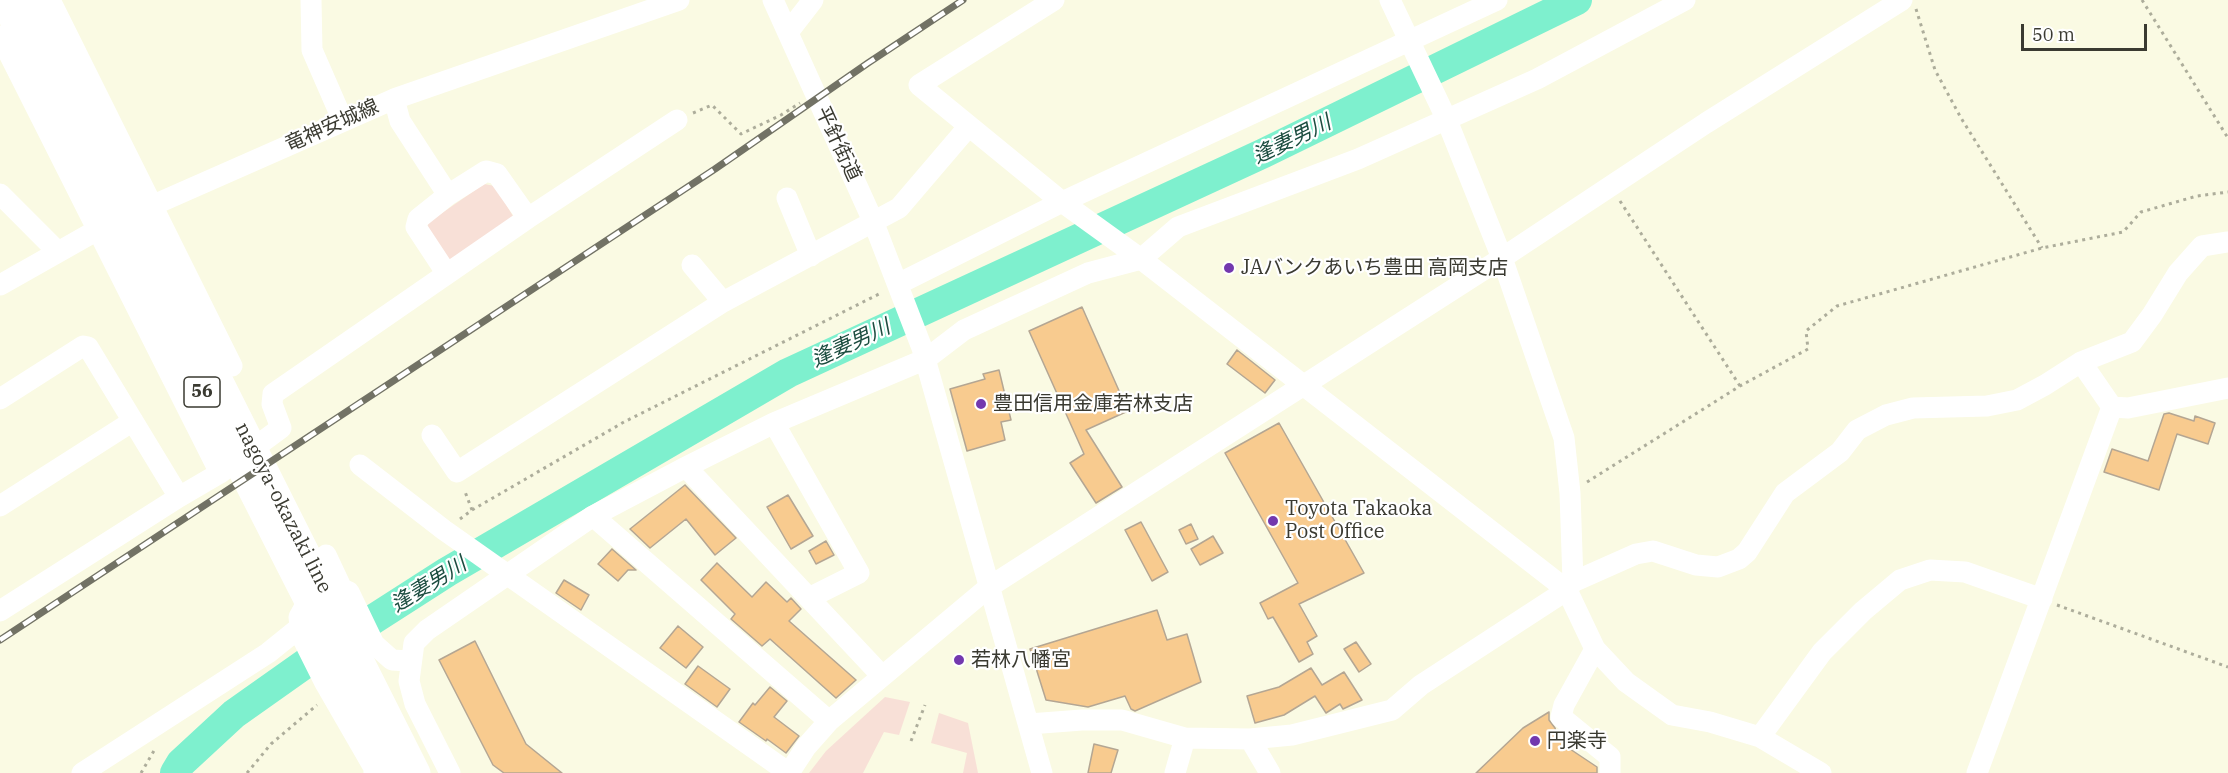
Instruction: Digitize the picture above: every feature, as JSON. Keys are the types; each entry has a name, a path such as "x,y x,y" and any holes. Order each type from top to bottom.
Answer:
{"main road":[{"name":"56","path":"3,0 43,52"},
{"name":"56","path":"27,0 43,52"},
{"name":"nagoya-okazaki line","path":"43,52 379,721 417,773"},
{"name":"nagoya-okazaki line","path":"379,721 395,773"}],"street":[{"path":"50,0 232,366"},
{"path":"311,0 312,50 343,121"},
{"name":"竜神安城線","path":"0,285 99,229 151,204 394,99 679,0"},
{"name":"平針街道","path":"773,0 873,220 924,353 1042,773"},
{"path":"789,31 813,0"},
{"path":"1054,0 919,85 1066,204 1570,586"},
{"path":"1390,0 1445,115 1502,258 1564,438 1570,493 1570,586 1595,649 1626,682 1672,715 1710,722 1760,737 1821,773"},
{"path":"899,286 1066,204 1497,0"},
{"path":"450,773 415,704 409,681 414,643 427,630 593,516 686,466 924,353 964,330 1078,277 1138,257 1178,227 1358,159 1445,115 1537,79 1685,0"},
{"path":"360,465 444,530 789,773 806,747 829,721 988,584 1502,258 1610,186 1902,0"},
{"path":"0,36 220,473"},
{"path":"394,99 400,122 448,195"},
{"path":"0,611 220,473 281,428 272,404 273,394 528,218 677,120"},
{"path":"432,435 457,472 723,302 899,208 969,126"},
{"path":"447,274 416,227 418,219 448,195 486,171 497,174 528,218"},
{"path":"0,194 58,252"},
{"path":"787,198 811,256"},
{"path":"1029,724 1122,720 1185,738 1250,739 1293,735 1392,710 1421,685 1570,586 1636,554 1653,551 1696,565 1718,567 1739,559 1747,552 1785,493 1840,452 1857,430 1886,415 1913,408 1987,406 2016,400 2045,386 2081,362 2132,342 2178,273 2202,246 2228,242"},
{"path":"692,266 723,302"},
{"path":"0,399 83,346 88,347 179,497"},
{"path":"2081,362 2112,407"},
{"path":"2112,407 2128,408 2228,388"},
{"path":"1977,773 2112,407"},
{"path":"0,506 133,421"},
{"path":"774,423 859,573 809,598"},
{"path":"686,466 882,676"},
{"path":"593,516 829,721"},
{"path":"326,555 374,645 392,660 410,661"},
{"path":"1760,737 1822,652 1900,580 1930,570 1965,572 2042,599"},
{"path":"345,590 335,588 304,608 299,617 300,632 374,768 374,773"},
{"path":"82,773 300,632"},
{"path":"1595,649 1564,705 1561,717 1610,757 1610,773"},
{"path":"1175,773 1185,738"},
{"path":"1250,739 1270,773"}],"path":[{"path":"1913,0 1935,70 1961,118 2042,248"},
{"path":"2142,0 2228,138"},
{"path":"677,120 712,105 741,134 781,115 814,94"},
{"path":"1610,186 1740,386"},
{"path":"1570,493 1740,386 1808,349 1806,331 1837,306 2042,248 2123,232 2141,212 2197,196 2228,192"},
{"path":"444,530 472,510 624,422 899,286"},
{"path":"457,472 472,510"},
{"path":"2042,599 2228,667"},
{"path":"247,773 271,744 329,687"},
{"path":"911,741 925,705"}],"shaded area":[{"path":"484,184 495,186 513,216 451,261 445,259 426,230 429,222"},
{"path":"885,697 910,702 899,735 884,732 863,773 809,773 826,751"},
{"path":"939,713 968,723 978,773 963,773 967,753 931,743"}],"building":[{"path":"1082,307 1128,411 1086,430 1122,487 1096,503 1070,463 1084,454 1029,331"},
{"path":"1237,350 1275,380 1265,393 1227,364"},
{"name":"豊田信用金庫若林支店","path":"999,370 1011,420 1001,422 1005,440 967,451 950,389 985,379 983,374"},
{"path":"2169,413 2194,421 2195,416 2215,423 2208,444 2177,434 2159,490 2104,472 2112,449 2148,461 2164,414"},
{"path":"1279,423 1364,573 1299,604 1317,636 1307,642 1313,654 1299,662 1273,617 1268,619 1260,603 1298,583 1225,453"},
{"path":"685,485 736,538 715,555 686,519 650,548 630,529"},
{"path":"788,495 813,536 791,549 767,507"},
{"path":"1141,522 1168,572 1152,581 1125,530"},
{"path":"1191,524 1198,539 1186,544 1179,530"},
{"path":"1213,536 1223,553 1200,565 1191,549"},
{"path":"826,541 834,555 816,564 809,551"},
{"path":"612,549 636,570 628,570 618,581 598,564"},
{"path":"717,563 752,597 766,582 787,602 791,598 801,609 789,621 856,680 836,698 770,639 762,646 731,619 735,614 701,580"},
{"path":"564,580 589,595 581,610 556,593"},
{"path":"1157,610 1167,640 1187,634 1201,682 1135,711 1131,709 1125,696 1088,707 1046,700 1030,649"},
{"path":"678,626 703,647 686,668 660,648"},
{"path":"475,641 526,744 562,773 504,773 493,765 439,660"},
{"path":"1356,642 1371,664 1359,672 1344,649"},
{"path":"698,666 730,689 717,707 685,684"},
{"path":"1311,668 1322,685 1344,672 1362,700 1343,709 1340,704 1326,713 1315,696 1284,715 1255,723 1247,696 1279,687"},
{"path":"770,687 787,701 774,717 799,736 786,753 739,722 753,703 755,705"},
{"name":"円楽寺","path":"1549,712 1549,720 1557,735 1567,747 1597,767 1597,773 1476,773 1523,728"},
{"path":"1094,744 1118,750 1111,773 1088,773"}],"waterway":[{"name":"逢妻男川","path":"175,773 181,763 234,714 316,656 447,572 788,373 1264,153 1577,0"}],"railway":[{"path":"0,640 715,169 963,0"}],"place":[{"name":"JAバンクあいち豊田 高岡支店","path":"1229,268"},
{"name":"豊田信用金庫若林支店","path":"981,404"},
{"name":"Toyota Takaoka Post Office","path":"1273,521"},
{"name":"若林八幡宮","path":"959,660"},
{"name":"円楽寺","path":"1535,741"}]}
